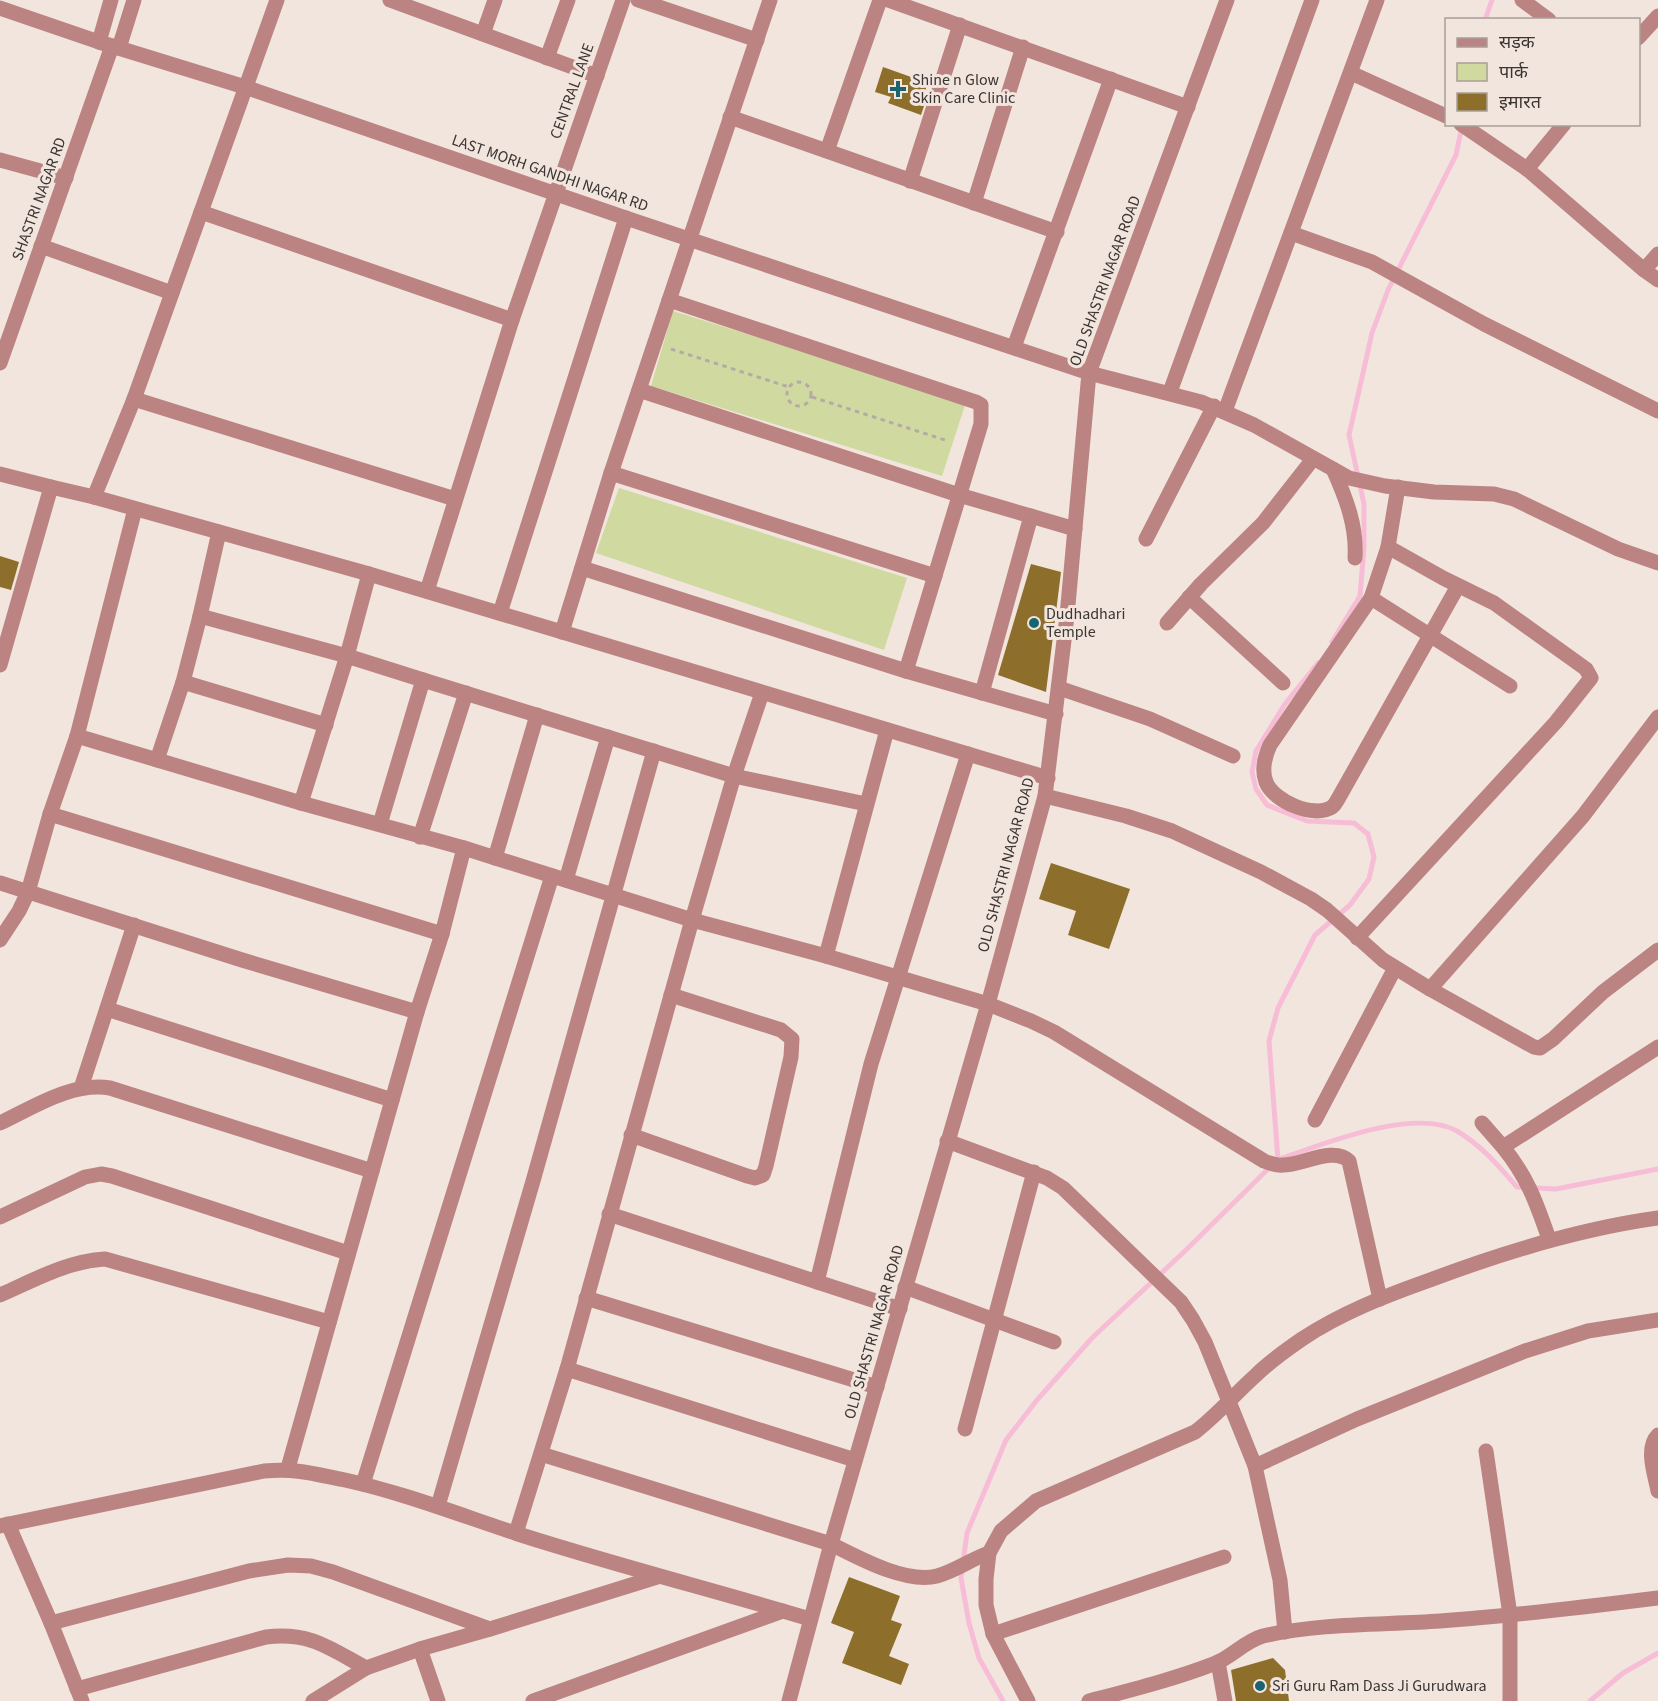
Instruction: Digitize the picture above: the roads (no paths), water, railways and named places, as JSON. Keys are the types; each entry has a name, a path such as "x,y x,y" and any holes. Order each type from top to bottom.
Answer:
{"street":[{"path":"110,45 111,0"},
{"path":"110,45 134,0"},
{"path":"94,497 134,399 277,0"},
{"path":"390,0 597,75"},
{"path":"483,34 495,0"},
{"path":"547,58 568,0"},
{"name":"CENTRAL LANE","path":"427,591 512,320 623,0"},
{"path":"638,0 757,40"},
{"path":"562,632 611,473 770,0"},
{"path":"827,151 880,0"},
{"path":"888,0 1188,107"},
{"name":"OLD SHASTRI NAGAR ROAD","path":"789,1701 831,1544 988,1004 1045,796 1059,688 1089,373 1227,0"},
{"path":"1170,392 1312,0"},
{"path":"1146,539 1219,409 1291,233 1377,0"},
{"path":"1522,0 1546,18"},
{"name":"LAST MORH GANDHI NAGAR RD","path":"0,8 245,87 554,194 1089,373 1170,392 1219,409 1278,438 1349,478 1434,492 1494,494 1514,499 1618,549 1658,563"},
{"path":"1640,36 1658,16"},
{"path":"910,181 960,25"},
{"name":"SHASTRI NAGAR RD","path":"0,363 6,323 41,246 110,45"},
{"path":"974,203 1023,47"},
{"path":"1351,73 1445,116"},
{"path":"1014,347 1110,79"},
{"path":"730,117 1057,232"},
{"path":"1464,126 1527,169 1658,280"},
{"path":"1527,169 1562,126"},
{"path":"0,160 66,178"},
{"path":"201,212 512,320"},
{"path":"500,613 627,218"},
{"path":"1291,233 1352,254 1388,271 1658,411"},
{"path":"41,246 172,293"},
{"path":"1644,270 1658,254"},
{"path":"669,300 981,405 981,424 906,671"},
{"path":"639,390 959,495 1075,529"},
{"path":"134,399 454,499"},
{"path":"1167,622 1263,523 1313,459"},
{"path":"1332,469 1346,498 1352,519 1355,558"},
{"path":"611,473 934,576"},
{"path":"0,474 94,497 369,574 1048,778"},
{"path":"1391,486 1388,547 1371,598 1270,744 1264,759 1265,780 1269,790 1278,799 1308,809 1321,810 1332,807 1458,586"},
{"path":"0,665 51,487"},
{"path":"0,940 28,892 50,814 77,736 135,509"},
{"path":"982,693 1031,516"},
{"path":"157,760 183,682 219,532"},
{"path":"1354,935 1556,722 1591,678 1586,669 1494,603 1388,547"},
{"path":"582,568 906,671 1056,714"},
{"path":"301,803 347,656 369,574"},
{"path":"1189,597 1283,683"},
{"path":"1371,598 1510,686"},
{"path":"200,616 347,656 734,776 866,804"},
{"path":"380,824 423,680"},
{"path":"183,682 326,725"},
{"path":"1059,688 1150,719 1233,756"},
{"path":"420,837 466,693"},
{"path":"516,1533 567,1370 631,1135 734,776 762,693"},
{"path":"495,858 537,715"},
{"path":"1430,989 1583,816 1658,717"},
{"path":"825,956 887,730"},
{"path":"77,736 301,803 464,848 692,920 988,1004 1054,1032 1270,1163 1285,1166 1338,1154 1344,1156 1349,1161 1380,1299"},
{"path":"363,1484 559,878 608,737"},
{"path":"438,1506 615,894 654,751"},
{"path":"817,1282 872,1064 968,754"},
{"path":"1045,796 1126,816 1172,831 1261,872 1327,910 1395,968 1527,1044 1540,1048 1553,1039 1603,992 1658,950"},
{"path":"50,814 442,934"},
{"path":"288,1468 417,1012 442,934 464,848"},
{"path":"0,883 242,960 417,1012"},
{"path":"81,1088 134,925"},
{"path":"1315,1120 1395,968"},
{"path":"631,1135 755,1178 762,1174 766,1166 791,1057 792,1039 781,1030 671,995"},
{"path":"107,1009 392,1100"},
{"path":"1503,1147 1658,1047"},
{"path":"0,1123 62,1094 96,1086 110,1088 372,1171"},
{"path":"1482,1123 1517,1164 1531,1189 1550,1239"},
{"path":"947,1141 1034,1172 1063,1188 1181,1302 1205,1342 1255,1466 1280,1580 1285,1632"},
{"path":"965,1429 1034,1172"},
{"path":"0,1217 84,1177 101,1174 348,1253"},
{"path":"609,1214 900,1309"},
{"path":"541,1454 831,1544 905,1575 935,1577 951,1572 983,1555 1002,1531 1036,1501 1195,1432 1212,1419 1255,1375 1303,1339 1336,1319 1457,1269 1550,1239 1596,1227 1658,1218"},
{"path":"0,1295 67,1266 87,1260 105,1259 329,1322"},
{"path":"905,1287 1054,1342"},
{"path":"586,1298 878,1387"},
{"path":"1255,1466 1357,1419 1525,1351 1588,1331 1658,1320"},
{"path":"567,1370 855,1460"},
{"path":"1658,1435 1652,1443 1651,1451 1658,1491"},
{"path":"1486,1451 1510,1615 1510,1701"},
{"path":"366,1668 317,1642 286,1635 266,1637 80,1695 51,1623 4,1525 288,1468 363,1484 657,1577 810,1619"},
{"path":"983,1555 986,1605 993,1634 1028,1701"},
{"path":"993,1634 1224,1557"},
{"path":"51,1623 249,1571 288,1565 311,1566 333,1572 490,1629"},
{"path":"313,1701 366,1668 420,1649 657,1577"},
{"path":"1089,1701 1136,1695 1218,1662 1232,1655 1249,1641 1261,1636 1313,1628 1510,1615 1658,1598"},
{"path":"533,1701 783,1611"},
{"path":"420,1649 438,1701"},
{"path":"1218,1662 1225,1701"}],"waterway":[{"path":"1486,18 1492,0"},
{"path":"1332,642 1360,596 1364,547 1364,504 1349,435 1372,333 1388,290 1456,155 1462,126"},
{"path":"1278,1160 1269,1041 1278,1008 1315,935 1350,905 1369,879 1374,857 1368,834 1354,823 1307,821 1267,805 1256,789 1252,772 1256,751 1285,704 1318,663"},
{"path":"1280,1159 1368,1130 1417,1123 1439,1125 1457,1131 1482,1150 1517,1187 1556,1189 1658,1169"},
{"path":"1003,1701 979,1658 969,1623 961,1578 967,1533 1006,1440 1037,1400 1092,1338 1270,1167"},
{"path":"1590,1701 1623,1673 1658,1653"}],"place":[{"name":"Shine n Glow Skin Care Clinic","path":"898,89"},
{"name":"Dudhadhari Temple","path":"1034,623"},
{"name":"Sri Guru Ram Dass Ji Gurudwara","path":"1260,1686"}]}
